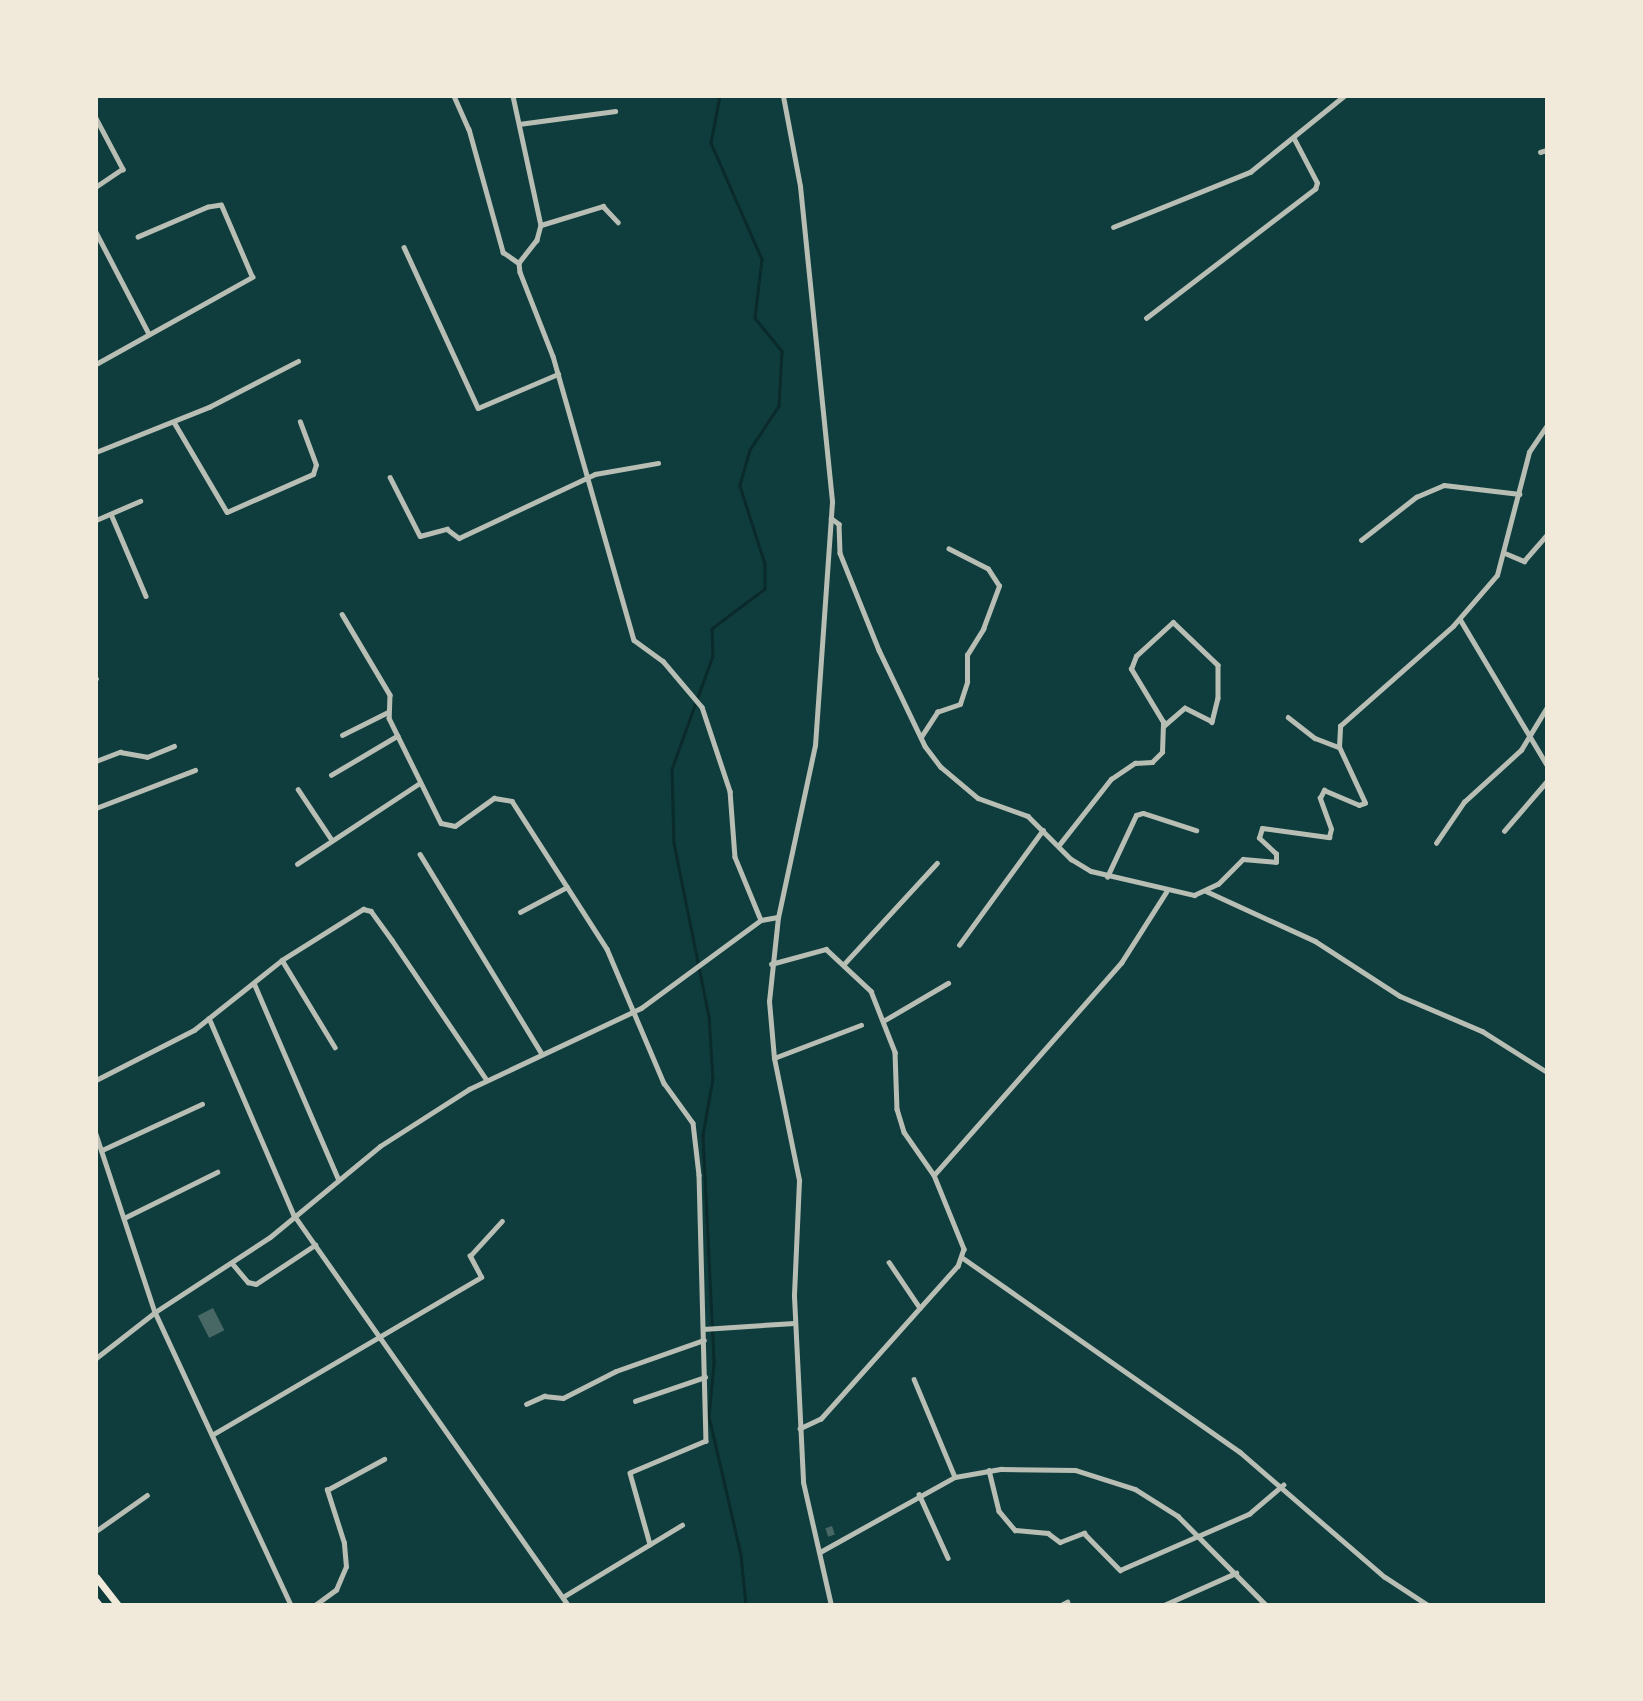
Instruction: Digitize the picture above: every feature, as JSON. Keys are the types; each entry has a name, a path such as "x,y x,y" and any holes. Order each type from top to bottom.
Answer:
{"main road":[{"path":"96,1577 118,1605"}],"street":[{"path":"454,96 470,130 503,251 519,263 558,374 635,644 663,661 702,707 730,791 735,857 761,920"},
{"path":"513,96 541,225 537,240 519,263"},
{"path":"783,96 800,186 829,449 831,518 815,745 778,917 771,964 774,1058 798,1166 794,1323 798,1430 803,1482 831,1605"},
{"path":"1113,226 1250,172 1344,96"},
{"path":"519,124 615,111"},
{"path":"96,118 123,169 96,187"},
{"path":"1146,318 1315,189 1317,183 1294,139"},
{"path":"1540,152 1547,150"},
{"path":"96,364 247,283 253,273 221,205 208,206 138,237"},
{"path":"541,225 603,206 618,222"},
{"path":"96,232 149,334"},
{"path":"404,247 478,408 558,374"},
{"path":"96,452 174,422 298,362"},
{"path":"174,422 227,512 314,472 315,460 300,422"},
{"path":"831,518 839,524 840,554 932,757 966,790 1028,816 1070,859 1107,877 1194,895 1206,891 1243,859 1276,862 1276,854 1258,838 1262,828 1323,838 1331,835 1320,798 1324,790 1359,805 1365,803 1339,747 1338,730 1345,718 1460,620 1497,575 1505,553 1529,452 1547,425"},
{"path":"390,477 420,536 447,529 457,538 589,477 658,463"},
{"path":"1361,540 1435,487 1453,483 1518,494"},
{"path":"96,520 139,501"},
{"path":"111,514 146,596"},
{"path":"1505,553 1524,561 1547,535"},
{"path":"921,737 937,712 960,704 967,682 967,655 983,629 999,586 988,569 949,549"},
{"path":"342,614 390,695 388,712 397,736 441,823 449,827 494,798 512,801 607,949 636,1011 664,1083 685,1108 696,1131 709,1328 704,1340 703,1445 630,1473 650,1544"},
{"path":"1460,620 1531,732 1547,765"},
{"path":"1059,845 1111,779 1135,764 1159,757 1164,726 1131,669 1136,656 1173,622 1217,665 1219,698 1212,722 1185,708 1164,726"},
{"path":"1436,843 1464,803 1521,750 1547,707"},
{"path":"342,736 388,712"},
{"path":"1288,717 1315,738 1339,747"},
{"path":"331,775 397,736"},
{"path":"96,761 120,752 147,757 174,746"},
{"path":"96,807 195,770"},
{"path":"1504,831 1547,781"},
{"path":"297,864 419,783"},
{"path":"298,789 332,840"},
{"path":"1107,877 1136,815 1143,813 1196,830"},
{"path":"959,945 1044,830"},
{"path":"420,854 541,1052"},
{"path":"844,964 937,863"},
{"path":"520,912 567,887"},
{"path":"934,1175 1104,984 1139,939 1166,891"},
{"path":"1206,891 1315,941 1399,996 1482,1031 1547,1072"},
{"path":"96,1080 209,1018 282,960 368,909 486,1079"},
{"path":"96,1358 155,1312 232,1263 338,1178 486,1079 636,1011 691,974 761,920 778,917"},
{"path":"771,964 826,949 871,991 885,1020 895,1052 897,1109 904,1132 934,1175 962,1243 963,1258 821,1419 798,1430"},
{"path":"282,960 335,1047"},
{"path":"254,983 338,1178"},
{"path":"885,1020 948,983"},
{"path":"209,1018 294,1215 568,1605"},
{"path":"774,1058 861,1025"},
{"path":"102,1150 202,1104"},
{"path":"96,1134 155,1312 291,1605"},
{"path":"124,1218 217,1172"},
{"path":"212,1435 481,1277 470,1256 502,1221"},
{"path":"232,1263 248,1282 256,1284 315,1245"},
{"path":"963,1258 1283,1485 1385,1577 1428,1605"},
{"path":"889,1262 920,1308"},
{"path":"709,1328 794,1323"},
{"path":"526,1404 544,1396 563,1398 616,1371 704,1340"},
{"path":"635,1401 705,1377"},
{"path":"914,1379 956,1477"},
{"path":"315,1605 336,1590 346,1567 344,1544 327,1490 384,1459"},
{"path":"820,1552 919,1494 956,1477 989,1470 1064,1469 1098,1475 1147,1494 1202,1536 1266,1605"},
{"path":"989,1470 999,1511 1015,1530 1048,1533 1060,1542 1084,1533 1120,1570 1256,1510 1283,1485"},
{"path":"919,1494 948,1559"},
{"path":"96,1531 147,1495"},
{"path":"563,1597 682,1525"},
{"path":"1164,1605 1236,1573"}],"building":[{"path":"213,1308 224,1330 209,1338 198,1316"},
{"path":"832,1526 835,1535 828,1537 825,1528"}],"waterway":[{"path":"720,96 711,143 762,259 755,318 782,351 779,406 750,450 740,486 765,564 765,589 712,629 713,656 672,769 674,843 709,1016 713,1079 703,1135 714,1364 709,1416 741,1555 746,1605"}]}
